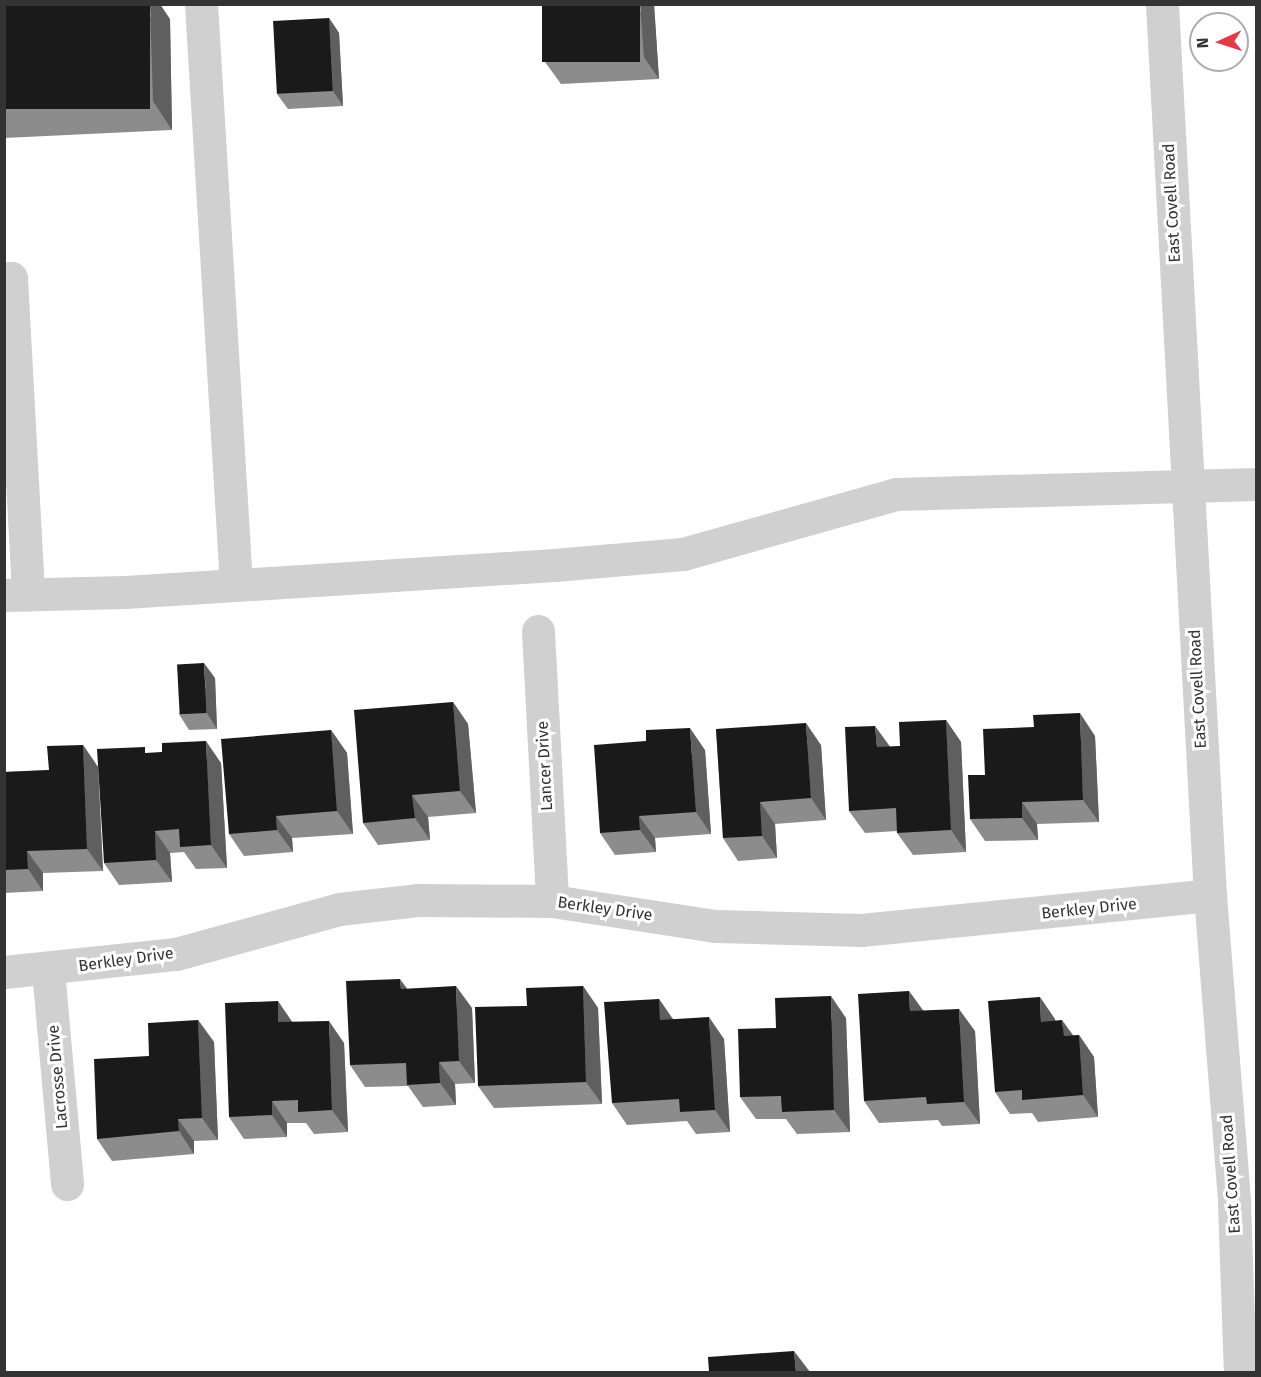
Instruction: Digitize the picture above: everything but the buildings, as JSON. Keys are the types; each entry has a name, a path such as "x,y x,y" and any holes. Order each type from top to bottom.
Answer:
{"street":[{"path":"201,4 236,584"},
{"name":"East Covell Road","path":"1162,4 1210,895 1245,1202 1240,1372"},
{"path":"4,279 11,278 16,595 554,566 683,554 896,494 1257,484"},
{"name":"Lancer Drive","path":"538,631 552,902"},
{"name":"Berkley Drive","path":"4,972 48,970 176,954 339,909 419,900 552,902 715,926 861,930 1210,895"},
{"name":"Lacrosse Drive","path":"48,970 67,1184"}]}
